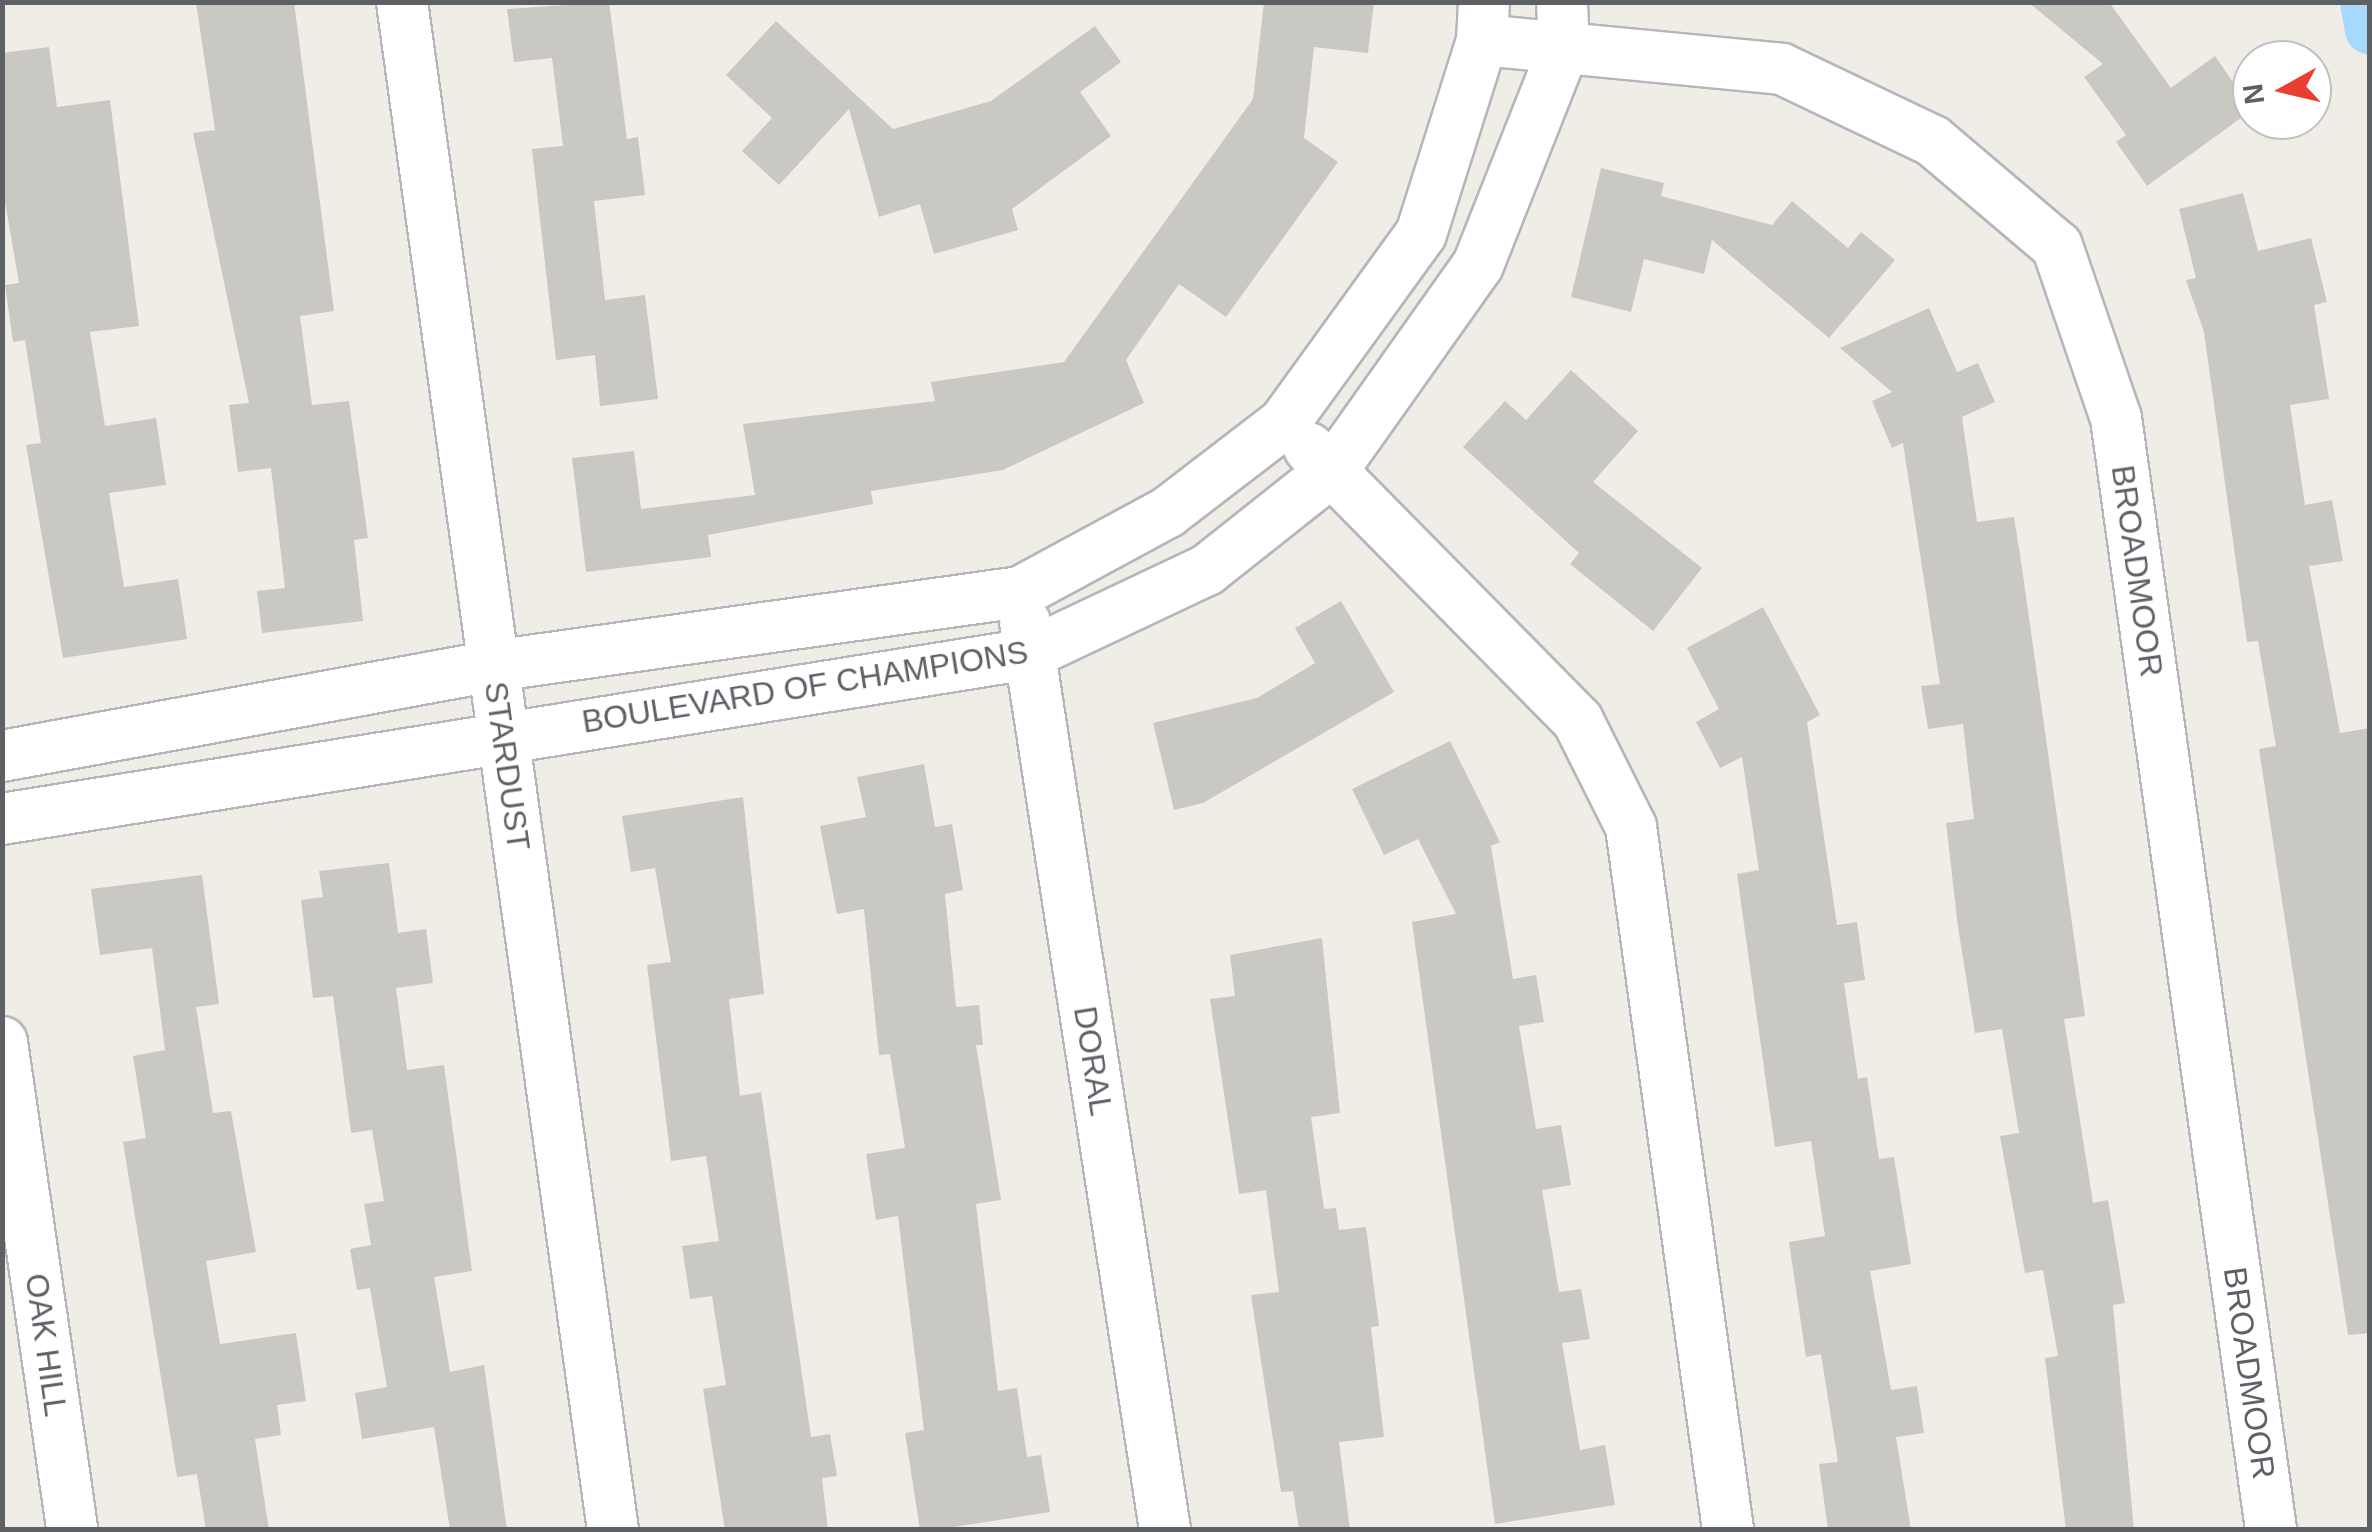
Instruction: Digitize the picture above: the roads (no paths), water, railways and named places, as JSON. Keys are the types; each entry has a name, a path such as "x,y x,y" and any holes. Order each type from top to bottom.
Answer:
{"street":[{"name":"STARDUST","path":"402,2 614,1530"},
{"name":"BOULEVARD OF CHAMPIONS","path":"2,756 492,666 1020,592 1168,512 1284,423 1421,234 1483,21"},
{"name":"BROADMOOR","path":"1483,21 1563,25 1782,69 1933,141 2057,246 2116,418 2271,1530"},
{"name":"BOULEVARD OF CHAMPIONS","path":"2,819 1030,654 1207,570 1332,471 1478,266 1563,25"},
{"path":"1284,423 1578,722 1631,827 1728,1530"},
{"name":"DORAL","path":"1020,592 1165,1530"},
{"name":"OAK HILL","path":"2,1042 72,1530"}],"waterway":[{"path":"2365,2 2370,30"}]}
